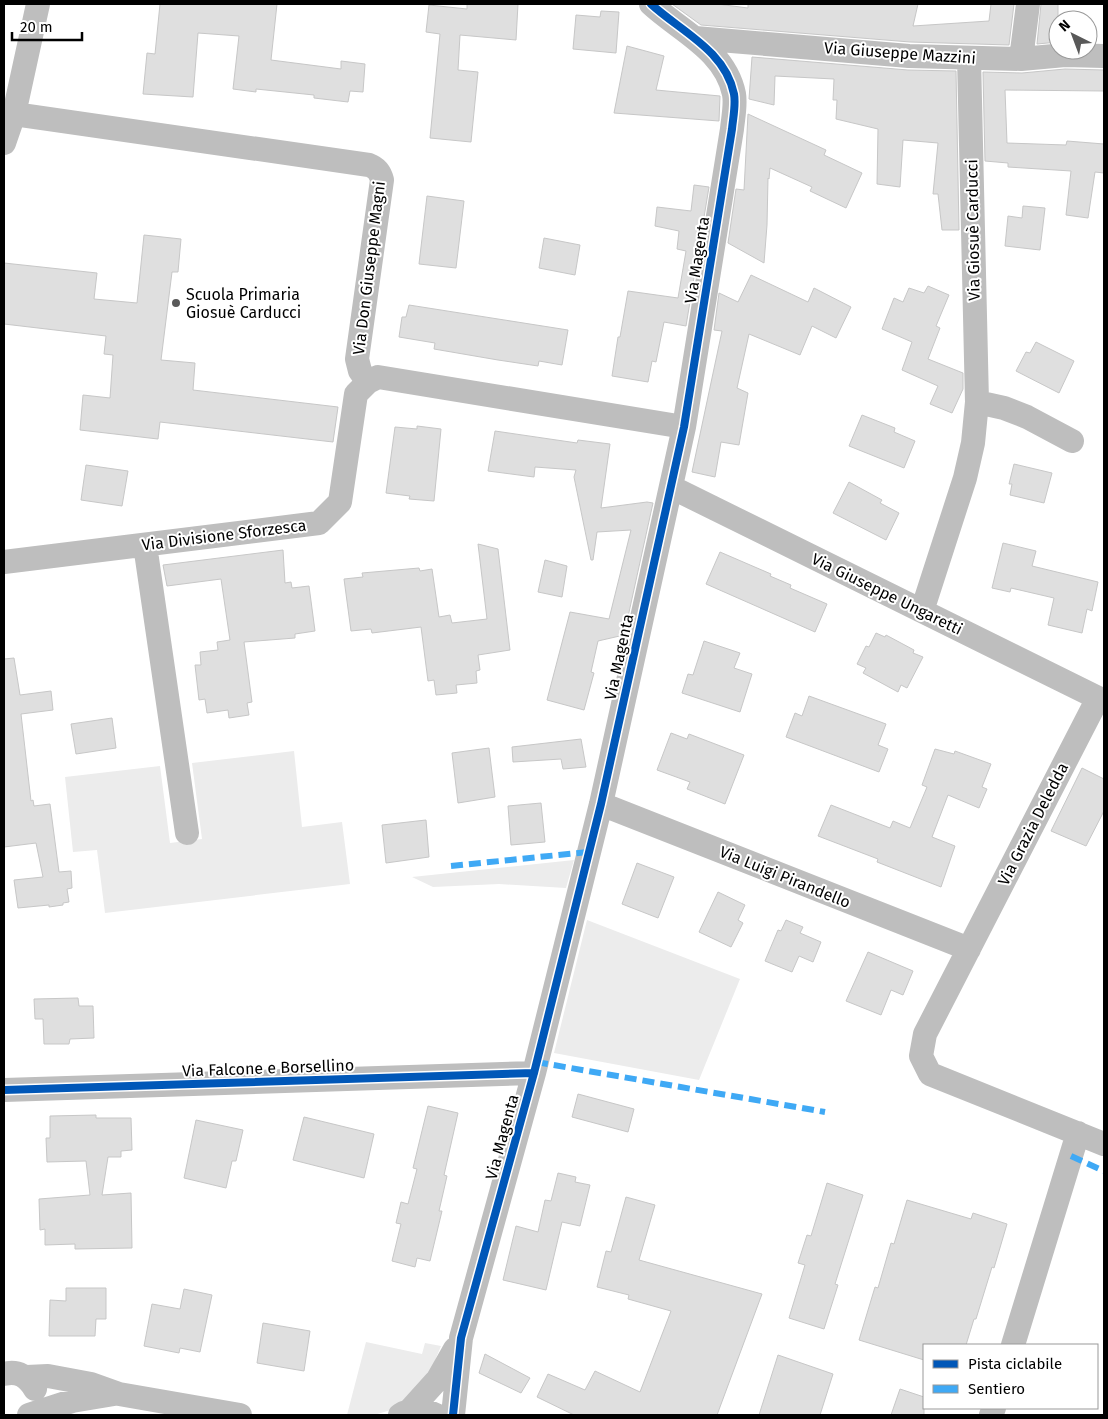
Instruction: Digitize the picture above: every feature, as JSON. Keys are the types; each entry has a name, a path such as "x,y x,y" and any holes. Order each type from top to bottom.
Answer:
{"street":[{"path":"4,143 38,4"},
{"name":"Via Magenta","path":"461,1338 534,1073 601,804 684,427 734,108 734,94 729,80 715,58 695,38 651,4"},
{"path":"1021,59 1028,4"},
{"name":"Via Giuseppe Mazzini","path":"695,38 909,56 1021,59 1065,55 1104,56"},
{"name":"Via Giosuè Carducci","path":"922,611 965,478 973,443 977,402 969,58"},
{"name":"Via Don Giuseppe Magni","path":"9,117 369,164 379,171 382,180 357,359 360,371 368,382 378,377 388,378 684,427"},
{"name":"Via Divisione Sforzesca","path":"4,562 320,523 340,502 356,394 368,382"},
{"path":"977,402 1004,408 1028,417 1072,441"},
{"name":"Via Giuseppe Ungaretti","path":"670,487 1101,700"},
{"path":"145,545 187,833"},
{"name":"Via Grazia Deledda","path":"1101,700 925,1034 921,1056 930,1074 1104,1144"},
{"name":"Via Luigi Pirandello","path":"601,804 969,949"},
{"name":"Via Falcone e Borsellino","path":"4,1090 534,1073"},
{"path":"1013,1344 1078,1133"},
{"path":"405,1413 438,1379 461,1338"},
{"path":"453,1415 461,1338"},
{"path":"4,1352 16,1375 34,1387 36,1404 29,1415"},
{"path":"16,1375 48,1376 91,1384 119,1394 240,1415"},
{"path":"29,1415 72,1400 119,1394"},
{"path":"405,1413 421,1410 436,1415"}],"shaded area":[{"path":"294,751 302,827 342,822 350,884 105,913 97,850 73,852 65,777 160,766 170,843 202,839 192,763"},
{"path":"574,860 566,888 499,884 433,887 412,877"},
{"path":"587,920 740,979 699,1080 554,1053"},
{"path":"366,1342 422,1354 425,1343 441,1346 429,1375 394,1409 374,1415 347,1415"}],"building":[{"path":"160,4 277,4 271,60 341,69 341,61 365,64 363,92 350,91 348,102 314,98 314,95 256,89 256,92 233,89 239,36 198,33 193,97 143,94 147,53 155,54"},
{"path":"467,4 518,4 516,40 460,35 458,70 478,72 471,142 430,138 440,34 426,32 429,5 467,9"},
{"path":"672,4 717,4 748,8 748,4 918,4 913,26 989,21 991,4 1014,4 1009,45 910,42 701,25"},
{"path":"1041,4 1058,4 1058,10 1048,10 1048,43 1037,44"},
{"path":"601,11 619,12 616,53 573,49 576,15 600,17"},
{"path":"627,46 664,56 656,90 720,96 719,121 614,113"},
{"path":"752,57 908,70 956,71 959,230 942,230 938,194 933,194 938,143 903,140 900,187 877,184 878,129 836,119 837,100 833,100 834,79 775,76 774,105 749,99"},
{"path":"1065,69 1104,70 1104,91 1005,90 1007,143 1066,145 1067,141 1104,144 1104,173 1095,172 1088,218 1066,215 1071,171 1008,167 1008,163 985,161 983,72 1022,73"},
{"path":"748,114 826,150 824,155 862,173 846,208 810,191 812,187 770,168 764,263 728,243 736,189 744,190"},
{"path":"694,185 709,187 686,326 664,322 656,362 652,361 648,382 612,376 628,291 678,298 686,251 677,249 679,231 655,226 657,207 691,211"},
{"path":"427,196 464,201 456,268 419,264"},
{"path":"1023,206 1045,208 1040,250 1005,246 1008,216 1022,218"},
{"path":"144,235 181,239 178,272 172,272 161,360 195,363 193,390 338,407 333,442 160,422 158,439 80,430 83,395 110,398 113,355 104,354 106,336 4,324 4,263 97,273 94,299 137,303"},
{"path":"544,238 580,245 575,275 539,268"},
{"path":"751,275 808,302 814,288 851,307 836,338 812,326 800,355 749,334 737,388 748,393 739,445 721,442 715,477 692,472 722,331 714,330 719,293 738,302"},
{"path":"928,286 949,295 936,326 940,328 928,359 963,373 963,389 952,413 930,404 938,386 902,370 912,342 882,329 894,298 903,302 909,288 924,293"},
{"path":"409,305 568,330 562,365 539,361 538,366 498,360 434,349 435,343 399,337 402,317 406,317"},
{"path":"1036,342 1074,361 1059,393 1016,371 1026,352 1030,353"},
{"path":"862,415 895,428 894,432 915,441 904,468 849,446"},
{"path":"417,426 441,429 434,501 409,499 410,496 386,493 395,427 417,429"},
{"path":"495,431 577,443 578,440 610,444 601,508 647,502 653,503 624,635 598,641 591,672 594,673 584,710 547,700 570,612 609,619 631,530 597,532 593,560 591,560 574,477 576,470 535,467 534,477 488,471"},
{"path":"1014,464 1052,473 1044,503 1010,495 1012,484 1009,484"},
{"path":"86,465 128,471 122,506 81,500"},
{"path":"849,482 882,500 880,503 899,513 886,540 833,513"},
{"path":"1003,543 1036,551 1032,566 1098,582 1092,611 1087,609 1082,633 1048,625 1054,598 1011,588 1010,592 992,588"},
{"path":"478,544 498,549 510,650 478,655 480,670 476,671 477,683 456,685 457,693 436,695 434,680 428,681 421,627 372,633 371,629 351,631 344,579 363,577 362,573 419,568 420,571 432,569 439,617 450,615 452,623 487,619"},
{"path":"283,550 285,583 291,582 292,588 309,586 315,631 295,634 295,638 244,642 252,702 247,703 249,715 229,718 228,710 207,713 205,699 199,700 195,665 201,665 200,652 218,650 217,642 230,640 221,579 167,586 163,565"},
{"path":"720,552 771,574 770,576 791,585 790,588 827,604 815,632 706,584"},
{"path":"545,560 567,566 562,597 538,592"},
{"path":"876,633 885,637 886,635 914,650 913,653 923,657 907,688 901,685 898,692 863,673 866,668 857,664 866,646 869,647"},
{"path":"704,641 740,653 734,668 752,674 740,712 682,693 688,674 693,675"},
{"path":"14,658 20,695 51,691 53,710 21,714 31,801 33,800 34,806 50,804 59,872 71,871 72,888 67,889 69,902 63,903 63,905 18,908 14,880 43,877 36,843 4,847 4,659"},
{"path":"809,696 886,724 878,745 888,749 879,772 786,737 795,713 802,716"},
{"path":"112,718 116,748 76,754 71,724"},
{"path":"671,733 687,739 689,734 744,755 725,804 687,789 690,782 657,770"},
{"path":"581,739 586,767 563,769 561,759 513,762 512,747"},
{"path":"489,748 495,797 458,803 452,753"},
{"path":"935,749 954,754 955,751 991,764 982,787 987,789 979,808 948,795 932,837 955,846 941,887 877,862 878,859 818,836 831,805 890,828 893,821 910,828 927,787 922,785"},
{"path":"1082,768 1104,779 1104,811 1086,846 1051,831"},
{"path":"541,803 545,842 511,845 508,806"},
{"path":"426,820 429,857 386,863 382,825"},
{"path":"637,863 674,877 658,918 622,904"},
{"path":"718,892 745,905 738,920 743,923 731,947 699,932"},
{"path":"786,920 803,927 800,933 821,942 813,962 799,956 792,972 765,961 778,930 781,931"},
{"path":"868,952 913,971 903,995 891,990 881,1015 846,1001"},
{"path":"78,998 79,1006 93,1006 94,1038 70,1039 69,1044 44,1044 43,1019 35,1019 34,999"},
{"path":"578,1094 634,1109 628,1132 572,1117"},
{"path":"428,1106 458,1113 444,1175 447,1176 439,1211 442,1211 430,1261 417,1258 415,1267 392,1261 401,1224 396,1223 401,1202 408,1204 417,1169 413,1168"},
{"path":"96,1115 96,1118 131,1118 132,1150 121,1151 121,1157 108,1157 102,1195 131,1193 132,1248 75,1249 75,1244 45,1245 45,1229 40,1230 39,1199 90,1195 86,1161 47,1162 46,1138 50,1138 50,1116"},
{"path":"304,1117 374,1134 364,1178 293,1160"},
{"path":"196,1120 243,1130 236,1161 232,1161 226,1188 184,1178"},
{"path":"558,1173 576,1177 575,1182 590,1185 580,1226 562,1222 546,1290 503,1280 516,1226 538,1232 545,1200 551,1201"},
{"path":"827,1183 863,1195 835,1284 838,1285 824,1329 789,1318 805,1265 798,1263 807,1235 811,1236"},
{"path":"626,1197 655,1205 639,1260 762,1294 717,1415 574,1415 537,1397 548,1374 585,1390 595,1371 640,1392 671,1311 628,1299 629,1295 597,1287 606,1251 611,1252"},
{"path":"907,1200 971,1219 973,1213 1007,1224 994,1268 992,1267 966,1344 923,1344 923,1360 859,1340 875,1287 878,1288 891,1243 894,1244"},
{"path":"66,1288 106,1288 106,1319 96,1319 95,1336 49,1336 50,1300 66,1301"},
{"path":"184,1289 212,1295 200,1352 180,1348 179,1353 144,1346 152,1304 180,1309"},
{"path":"263,1323 310,1331 304,1371 257,1363"},
{"path":"485,1354 530,1378 521,1393 479,1373"},
{"path":"778,1355 833,1374 820,1415 759,1415"},
{"path":"900,1389 923,1397 924,1415 891,1415"}],"marked path":[{"path":"451,866 588,852"},
{"path":"536,1062 825,1112"},
{"path":"1071,1156 1104,1171"}],"cycle path":[{"path":"453,1415 461,1338 534,1073 601,804 684,427 732,129 735,107 734,94 729,79 721,65 700,43 651,4"},
{"path":"4,1090 534,1073"}],"place":[{"name":"Scuola Primaria Giosuè Carducci","path":"176,303"}]}
